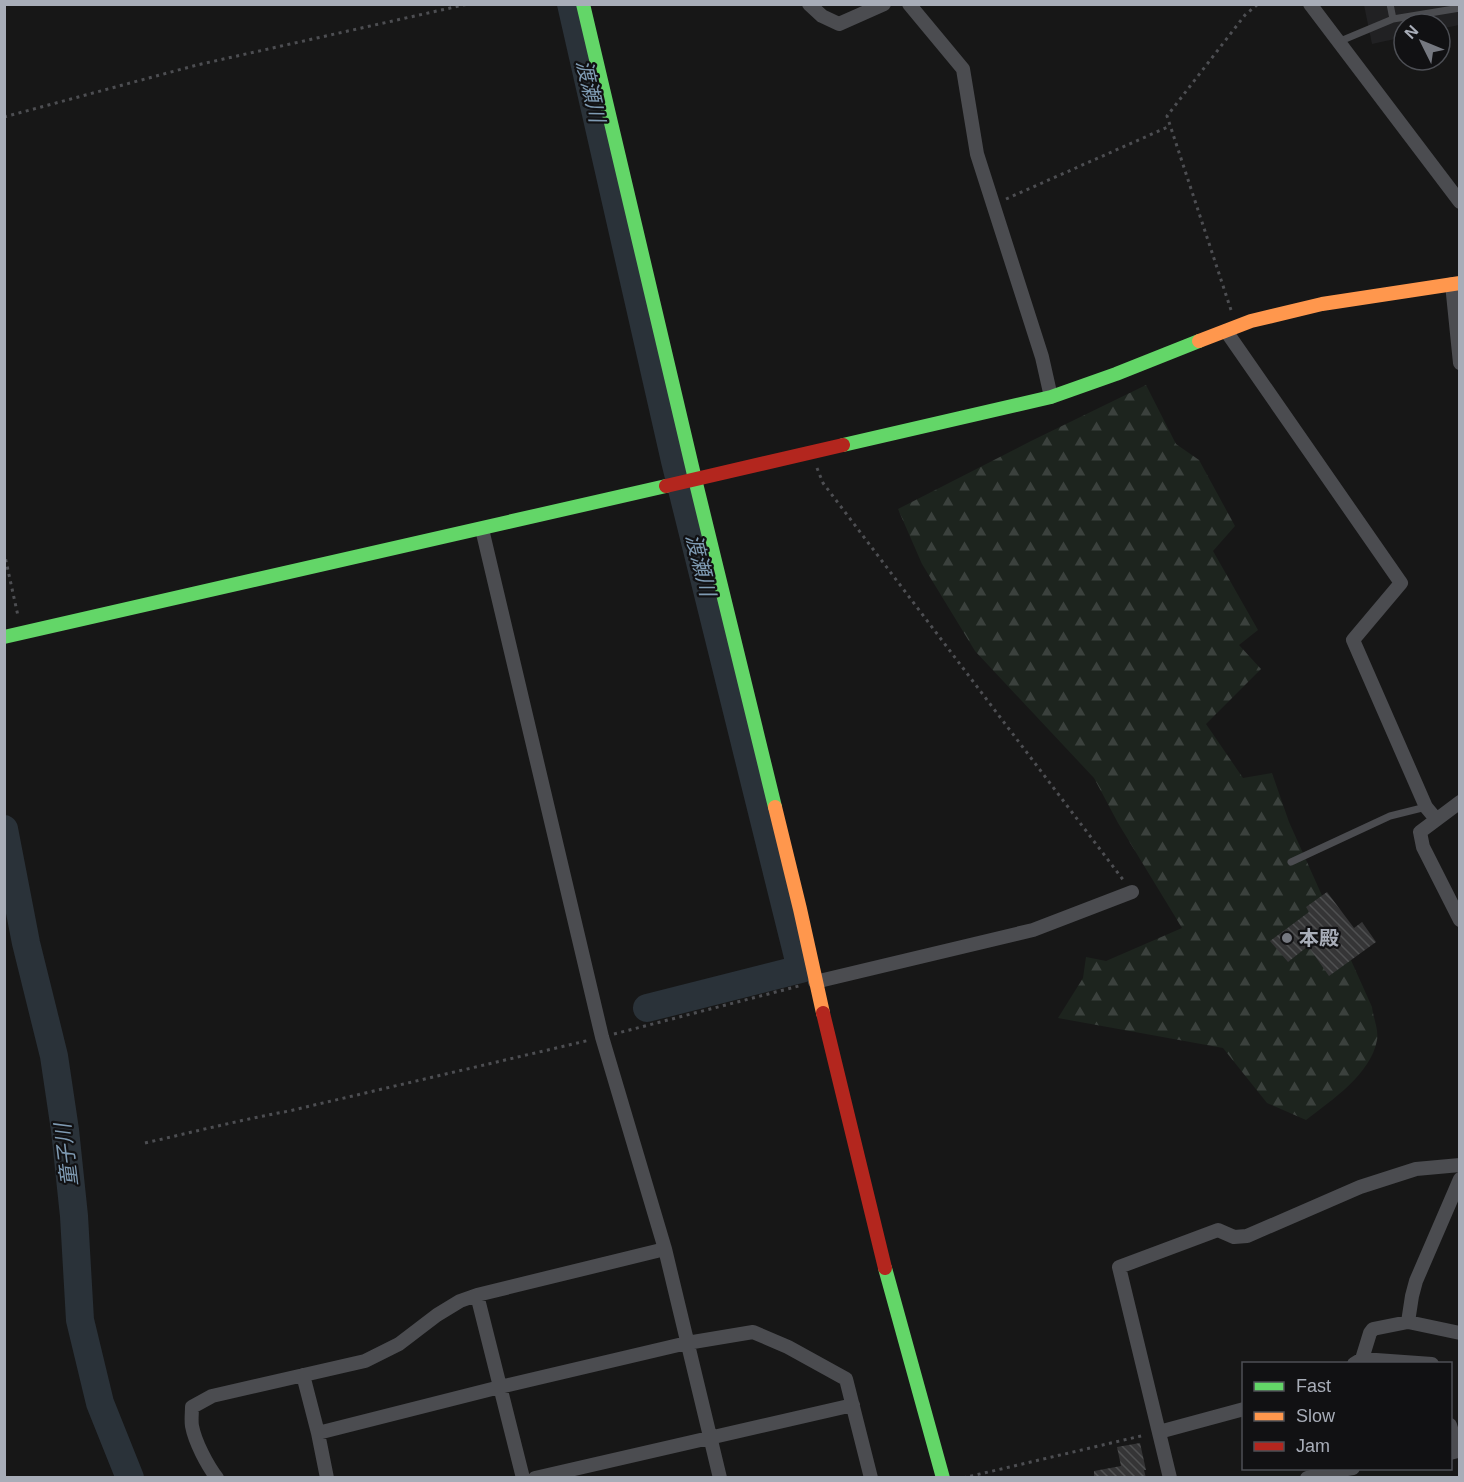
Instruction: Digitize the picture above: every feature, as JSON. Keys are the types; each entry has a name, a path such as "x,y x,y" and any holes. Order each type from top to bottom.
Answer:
{"street":[{"path":"583,4 695,479 800,909 815,982 886,1272 943,1478"},
{"path":"809,4 822,16 839,24 884,4"},
{"path":"909,4 963,69 977,154 1041,357 1051,397"},
{"path":"1310,4 1460,202"},
{"path":"4,637 1051,397 1251,321 1322,304 1456,283 1460,363"},
{"path":"1231,329 1401,583 1353,640 1426,807 1436,819"},
{"path":"482,529 602,1037 665,1249 720,1478"},
{"path":"1460,802 1420,832 1423,847 1460,920"},
{"path":"815,982 1033,930 1132,892"},
{"path":"1170,1478 1119,1267 1218,1230 1234,1237 1247,1236 1360,1186 1416,1169 1460,1165"},
{"path":"1408,1322 1416,1281 1460,1179"},
{"path":"218,1478 211,1470 195,1437 192,1424 192,1407 212,1396 364,1361 399,1344 436,1315 460,1301 477,1295 665,1249"},
{"path":"477,1295 524,1478"},
{"path":"1383,1362 1358,1361 1373,1329 1408,1322 1460,1333"},
{"path":"318,1433 687,1343 753,1332 788,1347 846,1379 871,1478"},
{"path":"303,1375 327,1478"},
{"path":"535,1478 853,1405"},
{"path":"1159,1432 1242,1410"},
{"path":"1452,1432 1458,1451 1452,1452"},
{"path":"1307,1478 1336,1474"}],"lane":[{"path":"1436,12 1460,8"},
{"path":"1338,42 1392,19"},
{"path":"1291,862 1390,816 1426,807"}],"path":[{"path":"4,117 197,65 468,4"},
{"path":"1231,329 1167,116 1245,15 1258,4"},
{"path":"993,205 1170,126"},
{"path":"811,452 823,483 1132,892"},
{"path":"4,552 22,633"},
{"path":"145,1143 602,1037 815,982"},
{"path":"963,1478 1159,1432"}],"shaded area":[{"path":"1364,5 1459,5 1459,25 1452,26 1452,12 1392,12 1392,40 1372,44"}],"green space":[{"path":"1146,385 1176,444 1199,460 1235,526 1213,551 1258,630 1239,645 1261,669 1206,724 1243,778 1272,773 1289,822 1372,1007 1376,1024 1377,1040 1373,1052 1359,1075 1306,1120 1267,1103 1223,1048 1058,1018 1083,978 1086,957 1106,961 1182,928 1118,823 1094,778 975,651 922,564 898,509"}],"building":[{"path":"1327,892 1354,928 1362,922 1376,942 1329,976 1308,946 1288,962 1270,941 1309,912 1306,907"},
{"path":"1140,1443 1146,1478 1094,1478 1094,1471 1121,1466 1117,1447"}],"waterway":[{"name":"渡瀬川","path":"571,4 675,461 801,969 647,1008"},
{"name":"童子川","path":"4,829 26,943 54,1056 74,1216 80,1320 100,1403 130,1478"}],"traffic: fast":[{"path":"583,4 775,807"},
{"path":"843,445 1051,397 1199,341"},
{"path":"4,637 666,486"},
{"path":"885,1268 943,1478"}],"traffic: slow":[{"path":"1199,341 1251,321 1322,304 1460,283"},
{"path":"775,807 823,1013"}],"traffic: jam":[{"path":"666,486 843,445"},
{"path":"823,1013 885,1268"}],"place":[{"name":"本殿","path":"1287,938"}]}
